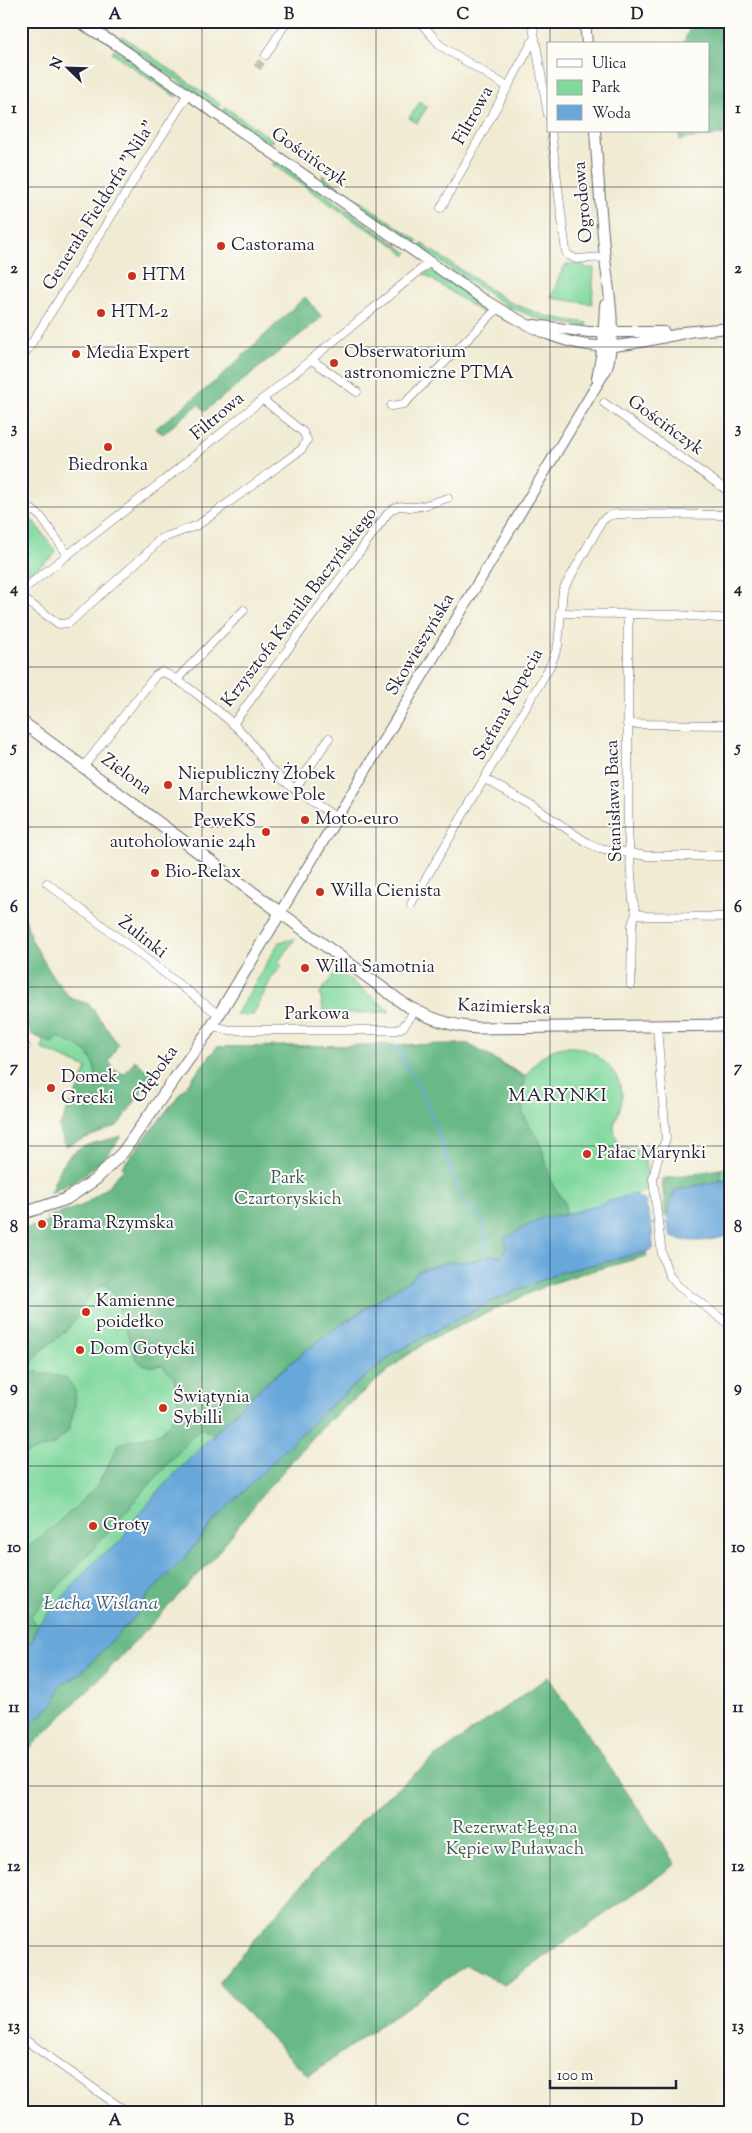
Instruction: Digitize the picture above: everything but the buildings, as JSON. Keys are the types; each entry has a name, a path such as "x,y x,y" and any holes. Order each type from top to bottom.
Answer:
{"main road":[{"name":"Zielona","path":"21,720 280,913"},
{"name":"Kazimierska","path":"280,913 415,1011 436,1020 462,1027 731,1025"},
{"name":"Głęboka","path":"21,1214 73,1194 96,1179 111,1166 129,1144 212,1026 280,913"}],"street":[{"name":"Gościńczyk","path":"77,21 110,40 498,308 551,337 566,341 607,346"},
{"path":"266,55 287,21"},
{"path":"419,21 441,46 508,87"},
{"path":"532,21 547,110"},
{"path":"585,21 587,42"},
{"name":"Filtrowa","path":"441,208 534,39"},
{"name":"Generała Fieldorfa \"Nila\"","path":"21,360 188,94"},
{"path":"551,132 568,256 576,259 605,257"},
{"name":"Ogrodowa","path":"594,132 606,269 611,293 608,332"},
{"name":"Filtrowa","path":"21,591 163,481 430,262"},
{"path":"391,406 404,404 498,308"},
{"name":"Gościńczyk","path":"523,323 567,330 608,332"},
{"path":"607,346 689,332 731,328"},
{"path":"608,332 689,332"},
{"name":"Skowieszyńska","path":"280,913 591,393 607,346 608,332"},
{"path":"312,360 357,392"},
{"path":"21,597 59,624 69,623 146,554 160,539 198,525 302,449 307,440 303,432 262,399"},
{"name":"Gościńczyk","path":"604,403 731,493"},
{"name":"Krzysztofa Kamila Baczyńskiego","path":"233,724 388,513 395,507 404,505 414,508 448,498"},
{"path":"21,501 45,522 68,556"},
{"name":"Stefana Kopecia","path":"411,904 555,656 558,646 561,600 566,582 602,521 608,516 731,515"},
{"path":"176,680 244,610"},
{"path":"560,613 678,615 731,619"},
{"name":"Stanisława Baca","path":"628,614 628,831 633,901 636,913 632,925 631,985"},
{"path":"84,766 156,675 162,672 176,680 233,724 247,738 268,766 337,818"},
{"path":"627,724 731,725"},
{"path":"296,788 329,738"},
{"path":"485,779 532,806 592,845 631,854 731,856"},
{"name":"Żulinki","path":"47,883 219,1015"},
{"path":"636,913 646,916 731,917"},
{"name":"Parkowa","path":"212,1026 230,1030 397,1030 404,1027 415,1011"},
{"path":"658,1026 666,1138 657,1161 653,1179 662,1255 669,1275 678,1286 731,1326"},
{"path":"21,1037 26,1047"},
{"path":"21,2037 127,2112"}],"green space":[{"path":"693,21 731,21 731,133 680,140 679,132 710,132 710,42 684,42"},
{"path":"122,36 220,104 218,108 120,40"},
{"path":"114,49 172,88 176,97 112,53"},
{"path":"420,102 427,107 417,123 409,118"},
{"path":"225,107 274,141 267,142 263,140 223,111"},
{"path":"280,163 408,253 405,256 396,246 355,221 272,164"},
{"path":"322,175 418,241 415,245 324,182"},
{"path":"422,244 509,302 545,316 587,323 586,327 539,319 507,306 419,248"},
{"path":"566,264 584,264 585,268 594,268 592,304 551,298"},
{"path":"431,271 438,273 488,309 489,313 487,316 424,274"},
{"path":"305,297 322,317 205,411 199,404 163,434 155,429 216,381"},
{"path":"21,515 34,522 56,552 21,580"},
{"path":"22,907 31,939 53,977 70,998 89,1004 118,1044 109,1061 115,1071 125,1074 135,1060 145,1069 155,1068 158,1070 117,1126 65,1146 59,1127 81,1083 97,1087 96,1075 92,1059 83,1050 58,1037 51,1043 31,1034 21,1009"},
{"path":"295,939 278,962 282,965 271,979 253,1015 236,1015 279,942"},
{"path":"337,970 389,1010 389,1012 324,1014 320,993"},
{"path":"58,1037 77,1046 92,1059 97,1087 81,1083 87,1068 42,1049 43,1039 51,1043"},
{"name":"Park Czartoryskich","path":"468,1044 526,1077 542,1056 560,1048 576,1047 594,1054 602,1060 615,1075 622,1093 614,1126 620,1149 643,1149 650,1190 565,1215 493,1255 470,1262 21,1661 21,1230 48,1222 47,1218 84,1205 105,1189 124,1169 122,1167 217,1047"},
{"name":"Park Czartoryskich","path":"468,1044 526,1078 521,1095 523,1114 539,1139 553,1186 565,1203 565,1215 544,1217 506,1248 500,1257 493,1255 470,1262 450,1262 418,1271 411,1279 345,1322 282,1369 214,1434 200,1428 72,1572 30,1616 37,1626 33,1640 21,1650 21,1553 75,1508 98,1484 119,1444 161,1433 178,1412 178,1398 174,1378 162,1365 148,1366 136,1359 115,1296 105,1284 88,1296 76,1319 66,1331 37,1356 29,1370 67,1378 75,1391 75,1407 68,1431 53,1445 21,1455 21,1230 48,1222 47,1218 84,1205 105,1189 124,1169 122,1167 217,1047"},
{"path":"121,1136 99,1163 82,1176 50,1193 62,1166 75,1151"},
{"path":"731,1168 731,1180 721,1181 720,1169"},
{"path":"720,1169 721,1181 677,1190 670,1199 667,1216 665,1216 662,1179"},
{"path":"646,1252 647,1256 580,1274 545,1286 431,1339 402,1359 323,1426 263,1494 212,1560 108,1670 21,1757 21,1734 54,1703 60,1685 79,1675 139,1612 148,1595 183,1560 216,1519 326,1409 396,1352 488,1303 559,1273"},
{"name":"Rezerwat Łęg na Kępie w Puławach","path":"548,1677 676,1864 504,1985 466,1965 308,2076 218,1983 294,1893 371,1810 435,1757"}],"water":[{"path":"731,1180 731,1234 702,1241 672,1237 668,1225 668,1213 671,1201 677,1190"},
{"name":"Łacha Wiślana","path":"633,1194 645,1201 652,1229 653,1248 646,1252 559,1273 488,1303 396,1352 326,1409 216,1519 183,1560 148,1595 139,1612 79,1675 60,1685 54,1703 21,1734 21,1650 33,1640 37,1626 97,1559 122,1541 129,1526 163,1486 250,1397 337,1327 411,1279 418,1271 450,1262 470,1262 493,1255 500,1257 506,1248 505,1238 544,1217 565,1215"}],"waterway":[{"path":"394,1045 421,1090 460,1196 484,1222 486,1257"},
{"path":"648,1225 670,1222"}],"tunnel":[{"path":"257,68 266,55"}],"place":[{"name":"Castorama","path":"221,246"},
{"name":"HTM","path":"132,276"},
{"name":"HTM-2","path":"101,313"},
{"name":"Media Expert","path":"76,354"},
{"name":"Obserwatorium astronomiczne PTMA","path":"334,363"},
{"name":"Biedronka","path":"108,447"},
{"name":"Niepubliczny Żłobek Marchewkowe Pole","path":"168,785"},
{"name":"Moto-euro","path":"305,820"},
{"name":"PeweKS autoholowanie 24h","path":"266,832"},
{"name":"Bio-Relax","path":"155,873"},
{"name":"Willa Cienista","path":"320,892"},
{"name":"Willa Samotnia","path":"305,968"},
{"name":"Domek Grecki","path":"51,1088"},
{"name":"Pałac Marynki","path":"587,1154"},
{"name":"Brama Rzymska","path":"42,1224"},
{"name":"Kamienne poidełko","path":"86,1312"},
{"name":"Dom Gotycki","path":"80,1350"},
{"name":"Świątynia Sybilli","path":"163,1408"},
{"name":"Groty","path":"93,1526"}],"district":[{"name":"MARYNKI","path":"558,1096"}]}
